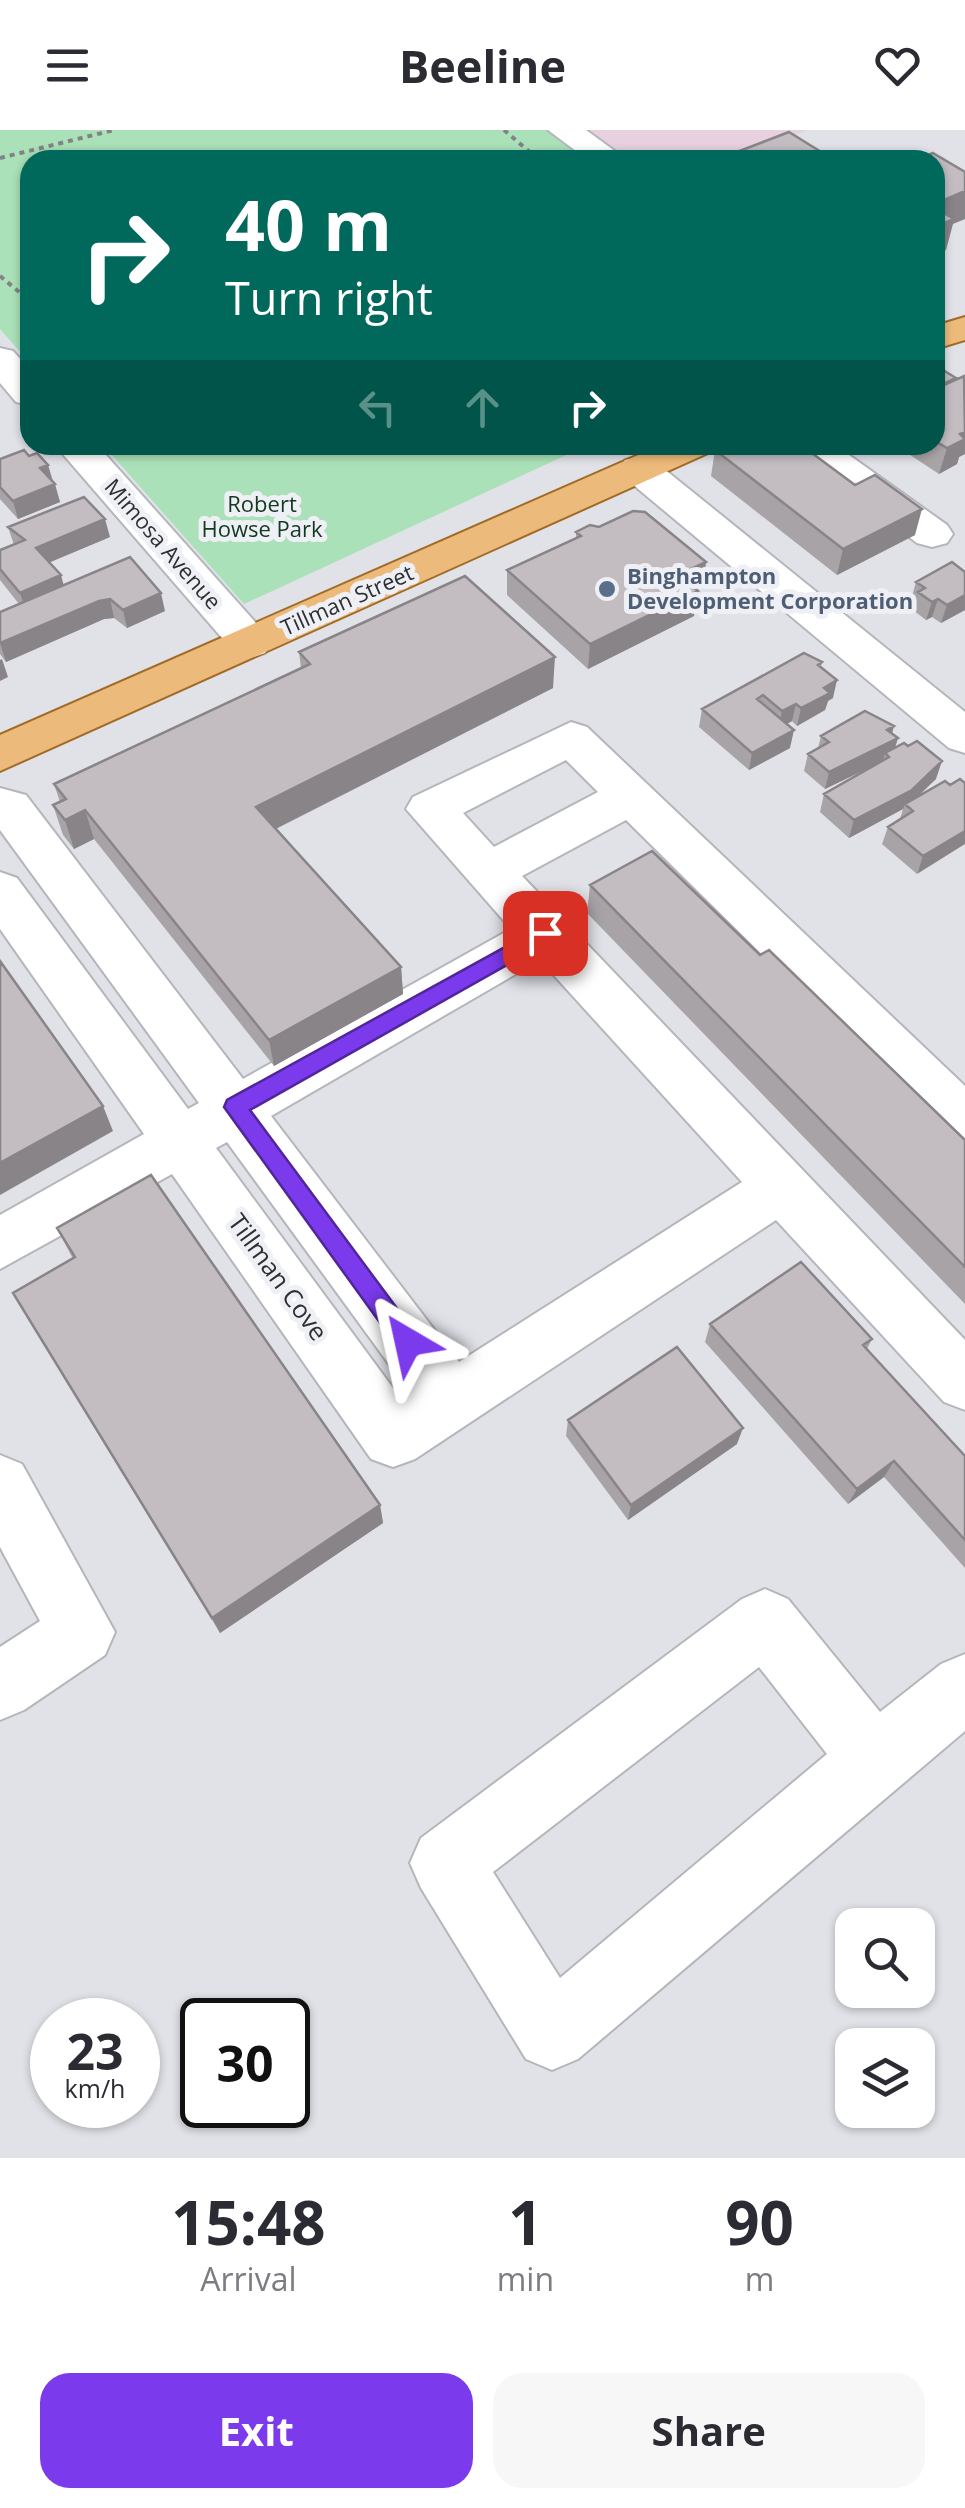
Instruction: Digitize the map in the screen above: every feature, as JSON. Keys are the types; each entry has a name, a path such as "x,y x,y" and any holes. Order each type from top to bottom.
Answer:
{"main road":[{"name":"Tillman Street","path":"0,754 672,455"}],"street":[{"path":"564,130 595,150"},
{"path":"0,360 20,383"},
{"name":"Mimosa Avenue","path":"98,455 250,643"},
{"path":"823,455 932,534"},
{"path":"640,469 965,738"},
{"path":"965,1120 572,738 430,810 965,1382"},
{"path":"489,872 631,796"},
{"path":"0,805 8,807 451,1400 781,1186"},
{"name":"Tillman Cove","path":"0,891 393,1438 451,1400"},
{"path":"0,1244 545,933"},
{"path":"103,1034 158,1006"},
{"path":"0,1485 82,1632 0,1686"},
{"path":"874,1760 765,1622 446,1863 552,2033 874,1760 965,1688"}],"path":[{"path":"33,150 114,130"},
{"path":"504,130 527,150"},
{"path":"0,276 20,293"}],"shaded area":[{"path":"561,130 808,130 756,150 590,150"}],"green space":[{"path":"0,130 549,130 578,150 20,150 20,352 0,329"},
{"name":"Robert Howse Park","path":"112,455 566,455 244,604"}],"building":[{"path":"789,132 818,150 742,150"},
{"path":"945,160 965,172 965,191 945,200"},
{"path":"945,371 956,378 945,383"},
{"path":"964,376 965,432 960,434 965,439 947,448 945,447 945,385"},
{"path":"20,452 20,455 39,455 48,465 40,468 55,484 13,501 0,487 0,459"},
{"path":"721,455 814,455 855,485 875,475 922,509 843,549"},
{"path":"84,497 105,519 36,548 61,575 20,593 0,569 0,550 25,540 8,527"},
{"path":"633,511 645,512 706,562 678,575 698,591 590,644 507,570 581,536 576,532 590,525 599,527"},
{"path":"130,557 161,593 123,610 110,599 99,601 0,643 0,612"},
{"path":"952,562 965,572 965,595 947,605 938,599 932,602 918,592 925,588 916,582"},
{"path":"465,576 555,657 256,807 401,967 269,1040 85,810 65,820 53,805 66,799 54,784 310,664 299,652"},
{"path":"804,653 822,662 818,665 837,680 824,688 830,693 801,708 796,704 782,711 763,695 757,699 794,730 752,753 702,709"},
{"path":"865,711 894,726 887,730 898,738 829,772 808,754 829,742 821,736"},
{"path":"917,741 942,761 912,790 854,820 824,794 889,757 885,753"},
{"path":"960,779 965,783 965,831 923,856 888,827 913,811 905,804 945,781 950,785"},
{"path":"652,851 760,955 769,950 965,1140 965,1267 590,885"},
{"path":"0,961 103,1106 0,1163"},
{"path":"151,1175 380,1505 212,1618 13,1293 75,1257 57,1228"},
{"path":"801,1262 872,1339 863,1345 965,1456 965,1540 894,1461 857,1489 710,1324"},
{"path":"677,1347 743,1428 631,1505 568,1420"}],"place":[{"name":"Binghampton Development Corporation","path":"607,589"}],"route":[{"path":"408,1342 235,1107 545,933"}]}
